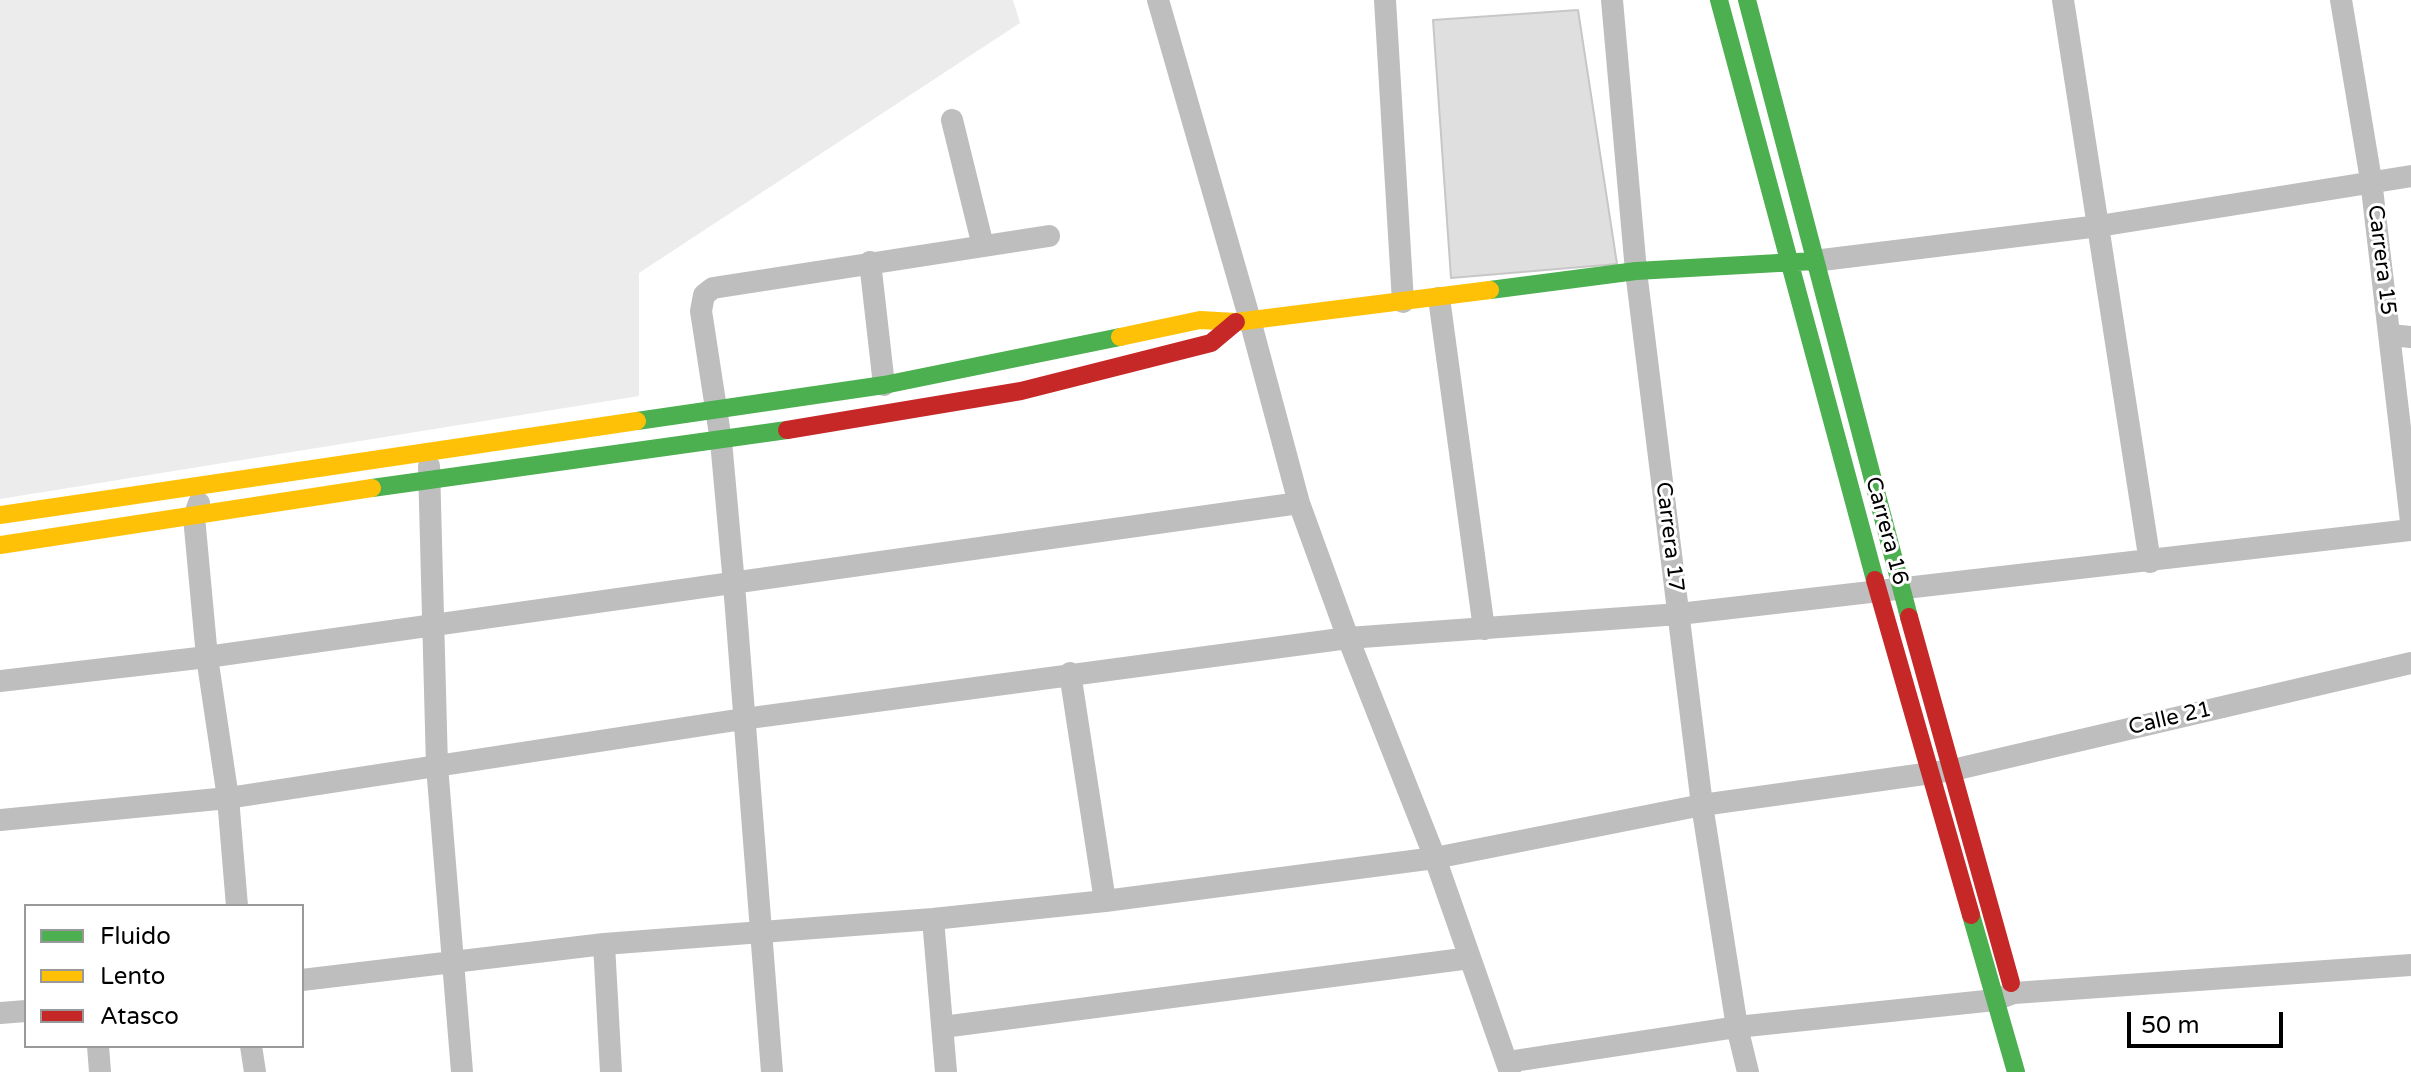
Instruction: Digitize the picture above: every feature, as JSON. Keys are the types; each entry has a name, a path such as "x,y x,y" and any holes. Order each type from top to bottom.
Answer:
{"street":[{"path":"1158,0 1243,321 1299,503 1348,638 1435,858 1508,1067 1737,1027 2411,965"},
{"path":"1385,0 1403,302"},
{"name":"Carrera 17","path":"1612,0 1636,271 1702,805 1737,1027 1748,1072"},
{"name":"Carrera 16","path":"1719,0 1803,262 1953,770 2009,1000 2016,1072"},
{"name":"Carrera 16","path":"1747,0 1878,593 1928,774 2009,1000"},
{"path":"2063,0 2150,562"},
{"name":"Carrera 15","path":"2341,0 2401,336 2411,522"},
{"path":"952,120 983,246"},
{"path":"0,515 884,385 1200,320 1243,321 1636,271 1803,262 2099,226 2411,176"},
{"path":"772,1072 734,584 721,441 701,311 704,295 713,288 1049,236"},
{"path":"870,262 884,385"},
{"path":"1439,298 1484,629"},
{"path":"0,545 430,479 721,441 1021,391 1211,343 1243,321"},
{"path":"427,452 437,766 462,1072"},
{"path":"206,485 194,517 207,657 228,798 237,904"},
{"path":"0,681 207,657 1299,503"},
{"path":"0,820 228,798 743,719 1348,638 1679,614 2411,530"},
{"name":"Calle 21","path":"304,980 604,944 933,919 1105,901 1435,858 1702,805 1953,770 2411,663"},
{"path":"1070,673 1105,901"},
{"path":"933,919 946,1072"},
{"path":"604,944 611,1072"},
{"path":"943,1027 1470,958"},
{"path":"0,1013 24,1011"},
{"path":"98,1048 100,1072"},
{"path":"251,1048 255,1072"}],"shaded area":[{"path":"0,0 1013,0 1020,23 639,273 639,396 0,499"}],"building":[{"path":"1578,10 1617,264 1451,278 1433,20"}],"traffic: fast":[{"path":"1719,0 1875,580"},
{"path":"1747,0 1909,617"},
{"path":"1490,290 1636,271 1814,261"},
{"path":"637,421 884,385 1120,337"},
{"path":"372,488 787,430"},
{"path":"1971,915 2016,1072"}],"traffic: slow":[{"path":"1120,337 1200,320 1236,322 1490,290"},
{"path":"0,515 637,421"},
{"path":"0,545 372,488"}],"traffic: jam":[{"path":"787,430 1021,391 1211,343 1236,322"},
{"path":"1875,580 1971,915"},
{"path":"1909,617 2011,983"}]}
